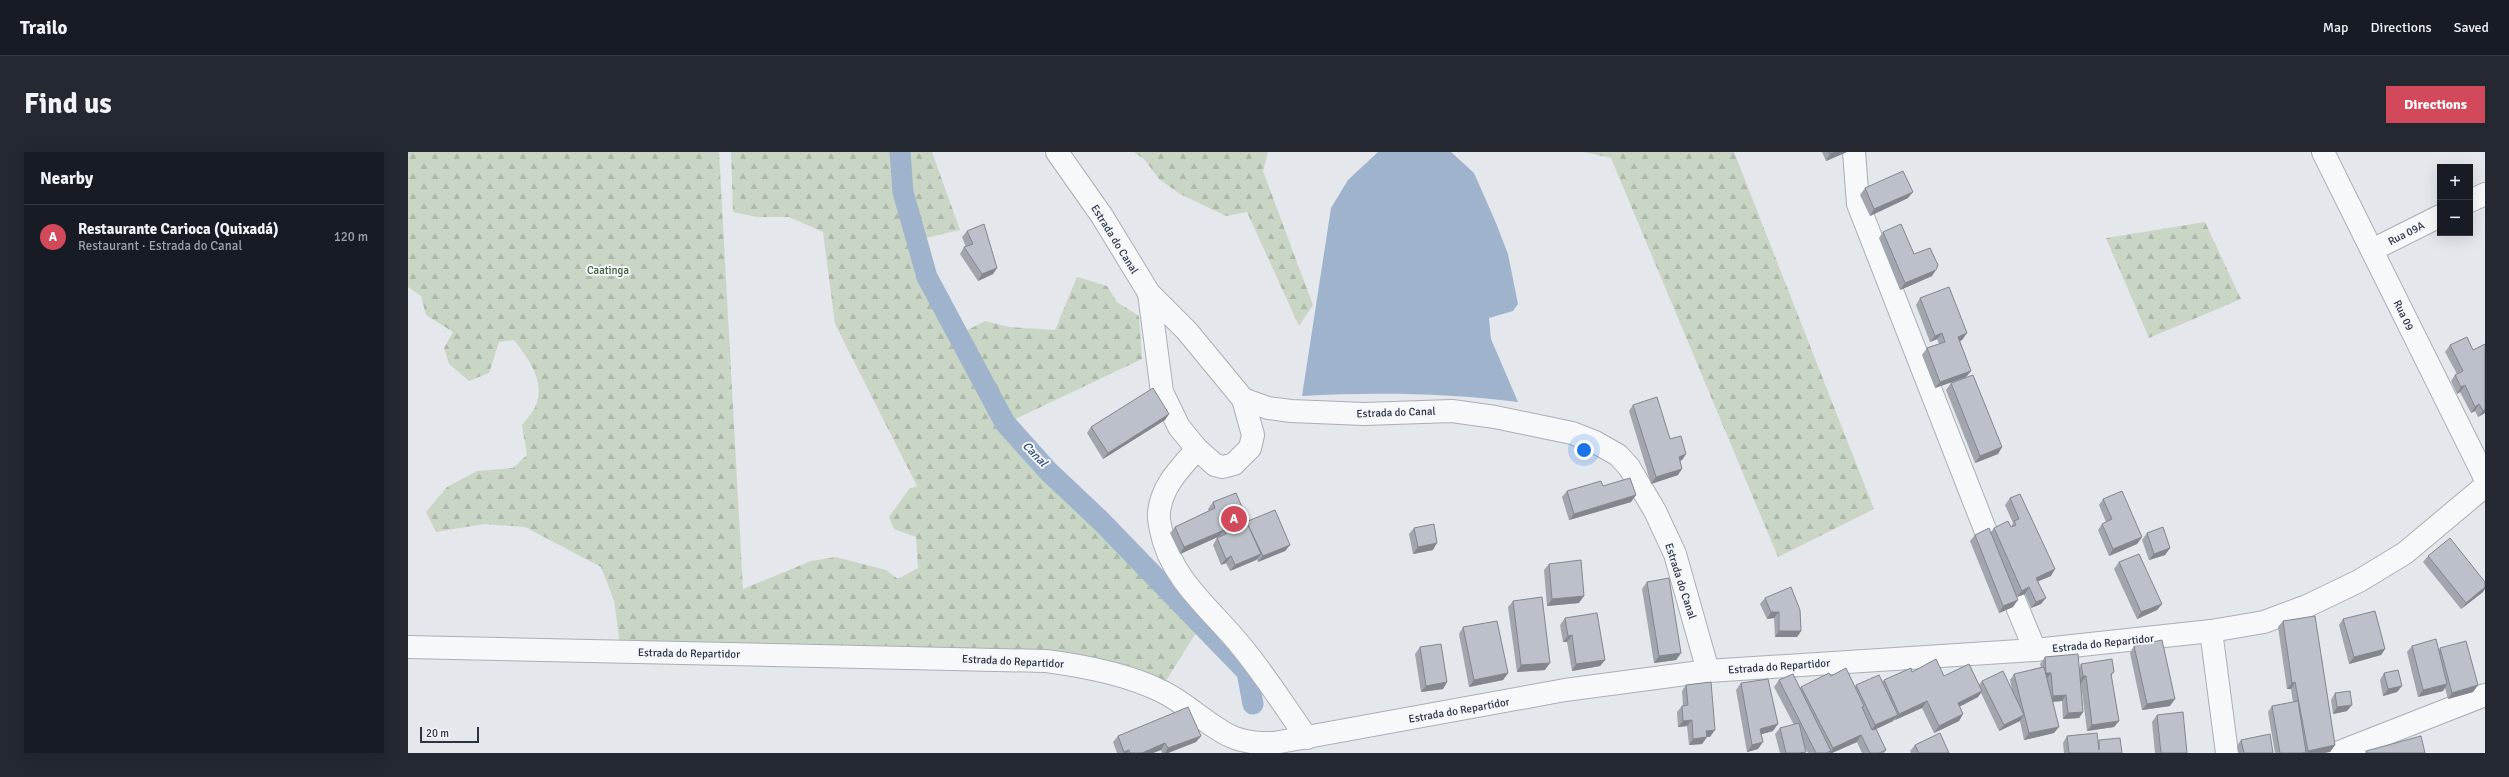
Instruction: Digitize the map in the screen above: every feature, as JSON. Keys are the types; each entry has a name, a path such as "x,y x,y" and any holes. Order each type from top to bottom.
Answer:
{"street":[{"name":"Estrada do Canal","path":"1057,152 1102,216 1149,292 1187,331 1243,399 1268,408 1291,411 1364,414 1452,411 1495,417 1572,433 1595,442 1618,455 1629,467 1655,511 1675,554 1708,671"},
{"path":"1854,152 1858,204 1988,537 2036,650"},
{"name":"Rua 09","path":"2323,152 2485,478"},
{"path":"2472,200 2485,194"},
{"name":"Rua 09A","path":"2372,250 2437,218"},
{"path":"1149,292 1162,392 1179,427 1214,465 1223,467 1234,464 1250,448 1252,435 1243,399"},
{"path":"1198,449 1170,480 1163,492 1158,514 1163,543 1178,572 1201,603 1241,646 1306,738"},
{"name":"Estrada do Repartidor","path":"408,647 1046,661 1130,679 1160,690 1188,706 1208,722 1235,738 1274,743 1565,690 1708,671 2036,650 2211,630 2264,622 2307,606 2359,581 2405,553 2485,486"},
{"path":"2211,630 2227,753"},
{"path":"2337,753 2485,695"}],"green space":[{"name":"Caatinga","path":"408,152 719,152 743,589 811,561 836,557 886,570 898,579 918,568 916,537 894,529 889,517 909,489 917,486 835,324 823,232 789,217 757,217 733,212 731,152 932,152 960,230 917,240 927,277 958,335 985,321 1009,327 1055,330 1077,277 1107,286 1117,302 1139,316 1142,359 1005,424 1049,472 1201,625 1160,690 1046,661 621,652 614,600 601,567 525,527 484,524 436,532 426,512 447,487 477,471 513,468 527,455 522,425 535,408 539,387 534,370 514,340 499,342 489,373 469,381 449,364 444,348 453,332 426,315 421,296 408,287"},
{"path":"1134,152 1268,152 1263,171 1313,305 1299,326 1247,212 1226,216 1180,194 1159,179 1145,160"},
{"path":"1584,152 1734,152 1874,509 1778,557 1611,158"},
{"path":"2205,222 2241,299 2149,338 2106,238"}],"water":[{"path":"1378,152 1451,152 1474,173 1508,254 1518,304 1513,311 1489,318 1491,339 1518,402 1410,394 1302,396 1331,208 1348,180"}],"building":[{"path":"1903,171 1913,192 1874,209 1865,188"},
{"path":"984,224 997,268 982,274 964,247 973,244 967,231"},
{"path":"1901,224 1914,254 1930,248 1938,265 1936,270 1905,283 1883,232"},
{"path":"1949,287 1967,333 1958,337 1971,371 1940,382 1927,348 1945,342 1942,333 1935,336 1920,298"},
{"path":"2467,337 2473,350 2485,344 2485,409 2483,411 2479,404 2475,407 2465,385 2461,387 2455,375 2463,371 2450,345"},
{"path":"1973,375 2002,447 1980,456 1951,383"},
{"path":"1153,388 1169,414 1108,453 1091,427"},
{"path":"1657,397 1670,439 1681,436 1686,454 1679,457 1682,469 1656,477 1633,405"},
{"path":"1630,478 1636,495 1574,514 1567,491 1601,481 1603,486"},
{"path":"2122,491 2142,537 2113,549 2102,524 2112,519 2103,499"},
{"path":"1236,493 1248,521 1275,510 1290,545 1263,556 1248,525 1261,554 1235,565 1231,556 1226,559 1217,538 1226,534 1224,530 1184,547 1175,527 1215,508 1213,502"},
{"path":"2020,494 2055,569 2036,578 2046,598 2036,602 2029,587 2022,591 1994,528 2008,521 2011,527 2016,525 2014,521 2019,519 2010,498"},
{"path":"1434,524 1437,543 1418,547 1414,528"},
{"path":"2163,527 2170,548 2154,554 2147,533"},
{"path":"1989,528 2018,600 2003,606 1975,535"},
{"path":"2450,538 2485,582 2485,587 2466,603 2428,556"},
{"path":"2139,554 2162,604 2141,612 2119,562"},
{"path":"1581,560 1584,596 1552,599 1549,564"},
{"path":"1669,578 1681,653 1659,656 1647,582"},
{"path":"1791,587 1800,610 1801,631 1779,631 1779,612 1771,612 1765,598"},
{"path":"1542,597 1550,663 1521,665 1513,601"},
{"path":"2375,611 2385,649 2354,657 2343,619"},
{"path":"1597,613 1605,660 1576,664 1572,635 1568,636 1565,618"},
{"path":"2315,616 2335,745 2308,751 2295,682 2292,683 2283,621"},
{"path":"1497,621 1508,673 1474,680 1463,627"},
{"path":"2436,639 2447,684 2423,690 2412,646"},
{"path":"2162,640 2175,699 2147,704 2134,646"},
{"path":"2466,641 2478,685 2452,693 2440,648"},
{"path":"1441,644 1447,682 1426,686 1420,647"},
{"path":"2078,654 2083,712 2068,713 2066,695 2053,696 2051,673 2046,673 2045,657"},
{"path":"1936,659 1944,676 1969,664 1982,691 1958,703 1963,714 1939,726 1927,701 1899,714 1884,680 1911,668 1912,672"},
{"path":"2112,659 2114,672 2111,674 2119,721 2092,725 2086,676 2083,676 2081,664"},
{"path":"2044,667 2059,727 2029,733 2014,674"},
{"path":"1846,668 1864,706 1862,707 1872,730 1876,729 1886,750 1879,753 1870,753 1861,735 1833,748 1801,687 1829,673 1831,676"},
{"path":"2398,670 2402,686 2388,689 2384,673"},
{"path":"2003,671 2024,715 2004,725 1982,681"},
{"path":"1793,674 1831,751 1826,753 1816,753 1779,680"},
{"path":"1879,675 1898,715 1875,725 1856,685"},
{"path":"1768,679 1778,724 1760,729 1763,742 1752,745 1741,683"},
{"path":"1711,682 1715,730 1706,731 1707,737 1693,739 1692,720 1683,721 1682,706 1688,705 1686,685"},
{"path":"2350,691 2352,705 2337,707 2335,693"},
{"path":"2298,701 2306,752 2280,753 2272,706"},
{"path":"1188,707 1201,736 1168,748 1165,743 1142,753 1130,753 1129,750 1124,752 1118,736"},
{"path":"2183,712 2187,753 2161,753 2157,715"},
{"path":"1799,723 1806,752 1786,753 1780,728"},
{"path":"1940,733 1949,753 1919,753 1915,745"},
{"path":"2097,733 2099,750 2099,740 2120,738 2122,753 2069,753 2067,736"},
{"path":"2270,734 2273,753 2244,753 2241,740"},
{"path":"2421,736 2425,753 2366,753 2366,751"}],"waterway":[{"name":"Canal","path":"900,152 903,192 927,277 1005,423 1049,472 1101,521 1247,672 1253,704"}],"place":[{"name":"Restaurante Carioca (Quixadá)","path":"1234,519"}]}
